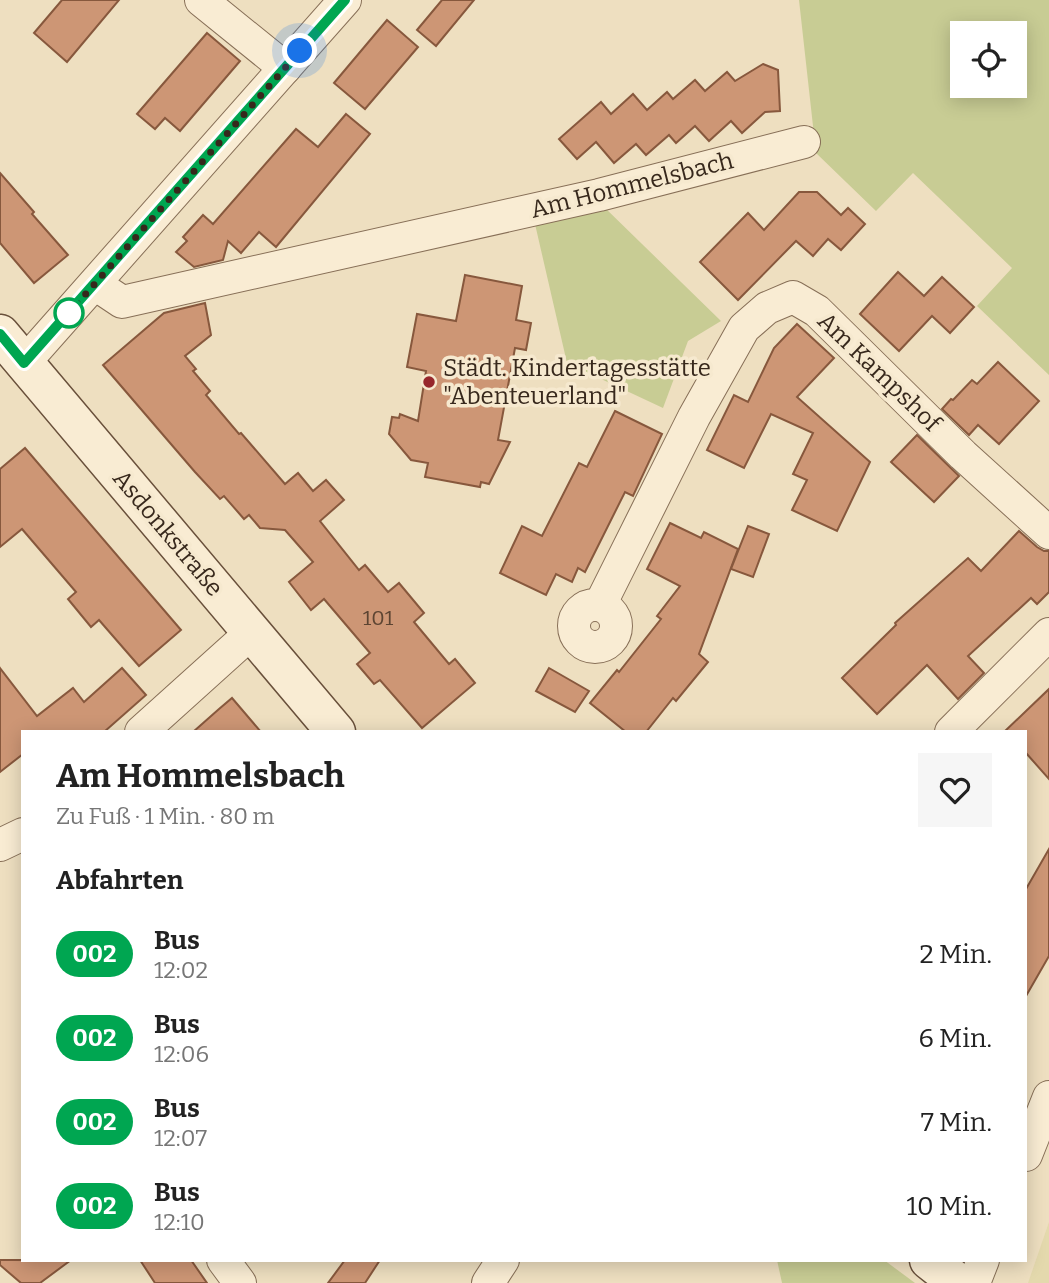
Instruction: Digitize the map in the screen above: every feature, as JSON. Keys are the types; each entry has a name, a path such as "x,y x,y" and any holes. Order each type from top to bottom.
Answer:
{"street":[{"path":"201,0 285,68"},
{"path":"24,363 345,0"},
{"name":"Am Hommelsbach","path":"95,284 122,302 598,195 804,142"},
{"name":"Am Kampshof","path":"600,605 694,417 744,328 767,308 793,297 817,311 963,455 1049,533"},
{"name":"Asdonkstraße","path":"0,334 334,730"},
{"path":"143,730 251,633"},
{"path":"953,730 1049,635"},
{"path":"0,845 21,835"},
{"path":"1027,1152 1049,1097"},
{"path":"224,1262 240,1283"},
{"path":"488,1283 502,1262"},
{"path":"932,1262 958,1283"},
{"path":"974,1283 982,1262"}],"shaded area":[{"path":"1049,1222 1049,1283 1028,1283"}],"green space":[{"path":"799,0 1049,0 1049,375 977,306 1012,268 913,173 876,211 816,153"},
{"path":"602,205 721,321 688,341 663,408 567,363 535,224"},
{"path":"777,1262 887,1262 915,1283 782,1283"}],"building":[{"path":"62,0 119,0 67,62 34,33"},
{"path":"442,0 474,0 436,46 417,30"},
{"path":"387,20 418,47 365,109 334,83"},
{"path":"207,33 240,61 180,131 165,118 155,129 137,114"},
{"path":"763,64 778,70 780,111 765,112 742,133 731,121 709,141 695,126 676,143 669,135 646,155 636,144 614,163 596,142 577,159 559,139 601,102 611,114 633,94 647,110 667,92 673,99 695,80 705,91 727,72 735,81"},
{"path":"346,114 370,134 276,247 259,232 241,253 228,241 223,260 194,267 176,252 187,241 183,237 203,215 213,224 296,129 318,147"},
{"path":"0,173 68,255 34,283 0,243"},
{"path":"799,192 817,192 841,215 848,208 865,224 841,250 828,239 813,256 796,241 738,300 700,262 748,213 764,230"},
{"path":"898,272 924,296 942,277 974,307 950,333 932,316 899,351 860,314"},
{"path":"465,275 522,286 516,320 531,323 526,350 515,348 498,440 510,442 489,484 481,482 480,487 425,477 428,463 411,460 389,434 392,417 399,418 400,414 418,421 426,371 407,367 417,314 456,321"},
{"path":"205,303 211,335 185,356 196,369 193,371 210,391 206,395 285,484 298,473 313,491 326,480 344,500 320,521 359,570 365,565 388,592 399,583 424,613 414,622 449,664 455,659 475,683 422,728 380,680 374,684 357,664 370,653 324,599 311,610 289,582 313,562 285,530 260,528 249,515 244,519 224,496 220,499 103,365 164,313"},
{"path":"797,324 834,358 797,397 870,462 837,531 792,510 807,480 793,474 813,433 771,414 744,468 707,450 734,395 748,402 774,348"},
{"path":"998,362 1039,401 999,444 978,425 969,435 942,409 972,380 977,384"},
{"path":"615,411 662,434 633,496 625,492 585,572 578,568 572,582 556,574 546,595 500,573 522,526 542,536 579,463 587,467"},
{"path":"917,435 959,476 934,502 891,462"},
{"path":"25,448 181,630 139,666 99,620 91,627 68,599 76,592 22,529 0,547 0,469"},
{"path":"670,523 701,538 704,532 738,549 699,654 708,662 676,701 673,698 648,730 624,730 590,703 617,670 619,672 661,619 657,616 680,586 647,569"},
{"path":"748,526 769,534 753,577 731,569"},
{"path":"1019,531 1037,547 1049,551 1049,592 1037,604 1031,598 968,656 984,673 958,699 927,665 877,714 842,678 896,625 895,623 968,558 981,571"},
{"path":"0,668 37,716 73,688 84,702 122,668 146,695 106,730 21,730 21,756 0,772"},
{"path":"549,668 589,691 575,712 536,691"},
{"path":"1049,689 1049,779 1027,754 1027,730 1006,730"},
{"path":"232,698 259,730 195,730"},
{"path":"1049,849 1049,956 1027,994 1027,887"},
{"path":"0,1260 68,1262 40,1283 21,1283 0,1265"},
{"path":"141,1262 192,1262 207,1283 155,1283"},
{"path":"344,1262 379,1262 365,1283 328,1283"}],"bus line":[{"name":"002","path":"0,334 24,363 345,0"}],"place":[{"name":"Städt. Kindertagesstätte \"Abenteuerland\"","path":"429,382"}],"route":[{"path":"69,313 300,51"}]}
